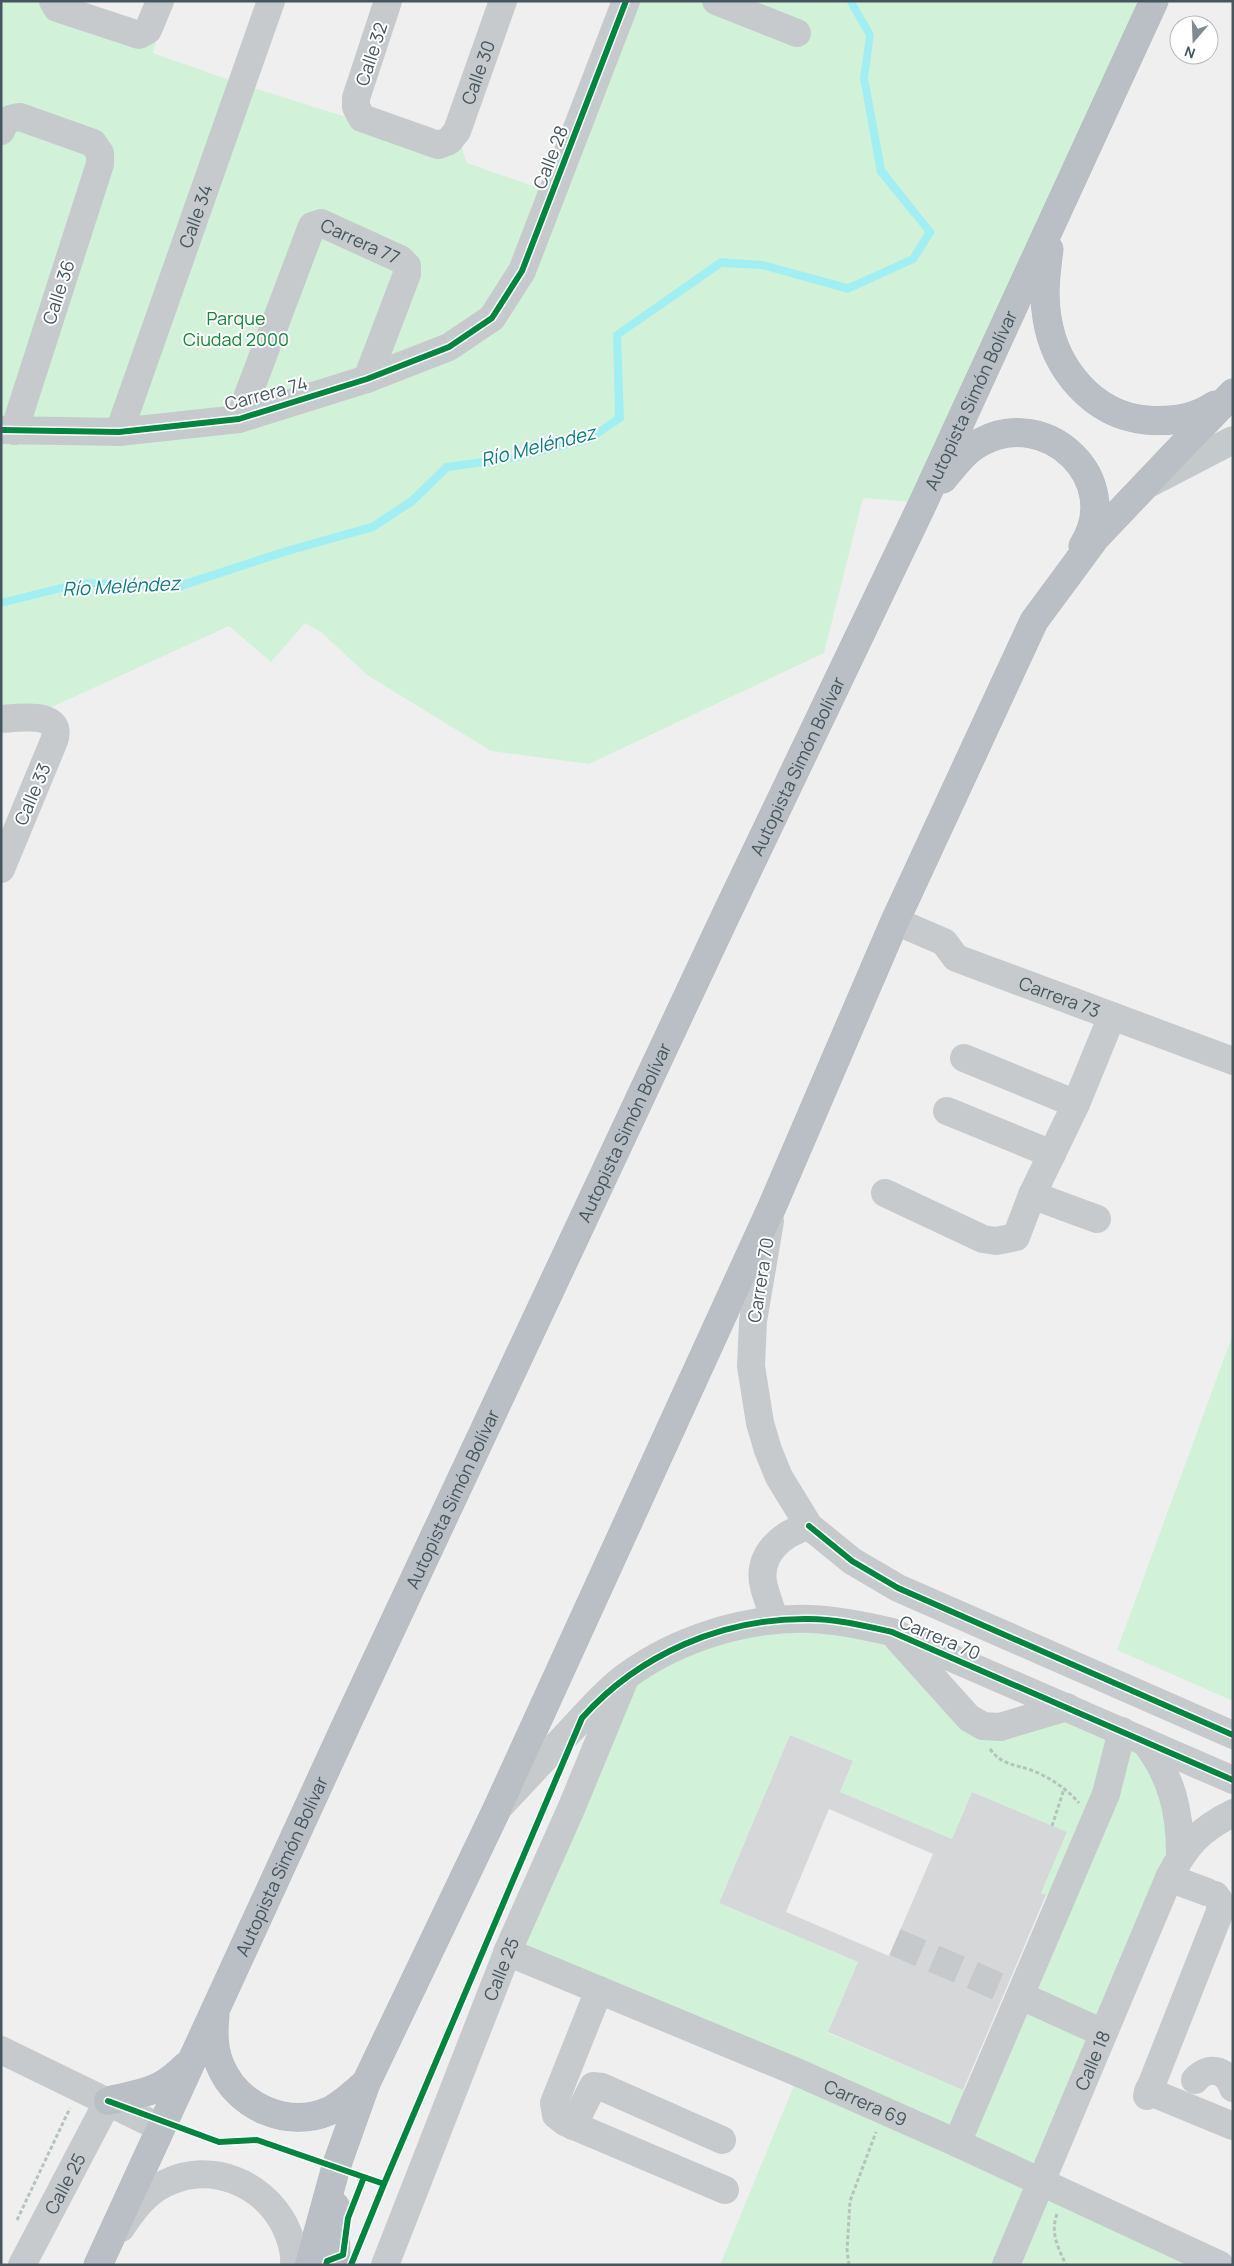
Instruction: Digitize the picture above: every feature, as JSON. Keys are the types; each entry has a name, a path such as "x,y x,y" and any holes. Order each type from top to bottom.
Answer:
{"highway":[{"name":"Autopista Simón Bolívar","path":"99,2263 216,2007 724,919 923,503 1153,3"},
{"path":"1052,226 1045,282 1047,319 1054,343 1066,369 1082,390 1098,403 1115,412 1126,416 1154,420 1180,419 1206,412 1233,392"},
{"path":"309,2265 335,2172 366,2083 497,1809 772,1207 895,921 1034,620 1096,537 1233,392"},
{"path":"923,503 961,457 980,442 1003,433 1028,432 1063,446 1081,465 1088,477 1093,495 1094,515 1087,540 1050,598"},
{"path":"216,2007 214,2037 220,2066 236,2090 259,2108 287,2117 317,2115 330,2111 366,2083"},
{"path":"108,2101 147,2093 162,2086 171,2081 192,2059"},
{"path":"335,2172 336,2265"}],"main road":[{"path":"1142,488 1233,440"}],"street":[{"path":"53,1 56,8 139,35 148,30 160,1"},
{"name":"Calle 34","path":"119,432 271,1"},
{"name":"Calle 32","path":"388,1 356,98 356,107 362,118 438,145 449,141"},
{"name":"Calle 30","path":"449,141 457,131 503,1"},
{"name":"Calle 28","path":"492,318 522,271 626,1"},
{"path":"726,3 797,33"},
{"name":"Calle 36","path":"6,125 20,117 93,143 100,153 100,164 7,430"},
{"name":"Carrera 77","path":"239,419 307,235 312,226 321,223 400,259 406,266 407,274 367,379"},
{"name":"Carrera 74","path":"7,430 119,432 239,419 367,379 449,347 492,318"},
{"name":"Calle 33","path":"1,719 30,717 47,720 54,726 56,736 1,870"},
{"name":"Carrera 73","path":"895,921 944,942 956,958 1233,1061"},
{"path":"885,1193 983,1239 996,1241 1016,1237 1032,1195 1076,1104 1112,1016"},
{"path":"964,1058 1076,1104"},
{"path":"947,1111 1052,1154"},
{"path":"1032,1195 1097,1219"},
{"name":"Carrera 70","path":"772,1207 753,1321 751,1366 754,1394 768,1450 788,1494 809,1526 852,1561 898,1588 1233,1735"},
{"path":"775,1620 763,1586 763,1569 768,1553 779,1540 793,1530 809,1526"},
{"name":"Carrera 70","path":"497,1809 598,1700 625,1677 672,1649 723,1630 775,1620 810,1619 844,1622 892,1632 1233,1780"},
{"path":"892,1632 968,1718 983,1726 1000,1727 1067,1707"},
{"name":"Calle 25","path":"385,2265 507,1952 571,1809 625,1677"},
{"path":"957,2143 1106,1794 1133,1737"},
{"name":"Calle 18","path":"1133,1737 1160,1761 1177,1807 1180,1831 1175,1867"},
{"name":"Calle 18","path":"1006,2265 1175,1867 1200,1833 1233,1813"},
{"path":"1175,1867 1211,1894 1221,1907 1148,2094 1228,2124 1233,2089 1228,2077 1217,2071 1204,2072 1195,2080"},
{"name":"Carrera 69","path":"507,1952 799,2073 957,2143 1220,2265"},
{"path":"599,1990 554,2103 556,2115 573,2126 725,2190"},
{"path":"1039,2004 1103,2033"},
{"path":"1,2050 161,2128"},
{"path":"573,2126 593,2086 602,2088 722,2140"},
{"name":"Calle 25","path":"22,2265 108,2101"},
{"path":"99,2263 132,2212 147,2195 167,2182 189,2176 212,2174 234,2179 258,2192 276,2210 289,2234 294,2265"}],"path":[{"path":"983,1726 982,1737 998,1759 1031,1770 1064,1788 1086,1811 1094,1824"},
{"path":"1052,1826 1064,1788"},
{"path":"849,2265 847,2250 850,2201 879,2124"},
{"path":"1059,2207 1053,2223 1055,2242 1066,2265"}],"green space":[{"name":"Parque Ciudad 2000","path":"1,1 34,1 156,42 153,53 241,84 346,117 461,146 467,163 533,186 557,181 626,1 1154,1 923,503 863,498 824,653 589,764 491,751 367,675 321,632 305,623 271,662 229,626 30,717 1,719"},
{"path":"1233,1334 1233,1701 1117,1650"},
{"path":"723,1630 892,1632 969,1718 1051,1713 1145,1742 1180,1831 1040,2183 1220,2265 720,2265 799,2073 509,1948 625,1677","holes":["790,1735 853,1761 840,1792 952,1839 972,1792 1067,1832 1041,1893 1053,1899 971,2093 828,2033 858,1962 719,1903"]}],"water":[{"name":"Río Meléndez","path":"846,1 855,1 874,34 868,78 885,169 935,232 916,262 848,293 762,269 722,267 621,337 624,420 590,443 512,462 449,471 414,505 374,531 288,555 179,591 82,587 1,607 1,599 81,579 178,582 286,547 371,523 409,498 445,463 511,454 587,436 615,416 613,333 720,258 763,261 848,284 910,256 925,232 877,173 860,78 866,36"}],"building":[{"path":"790,1735 853,1761 840,1792 952,1839 972,1792 1067,1832 1041,1893 1046,1895 963,2090 828,2032 858,1962 719,1903","holes":["829,1809 933,1854 889,1956 786,1912"]}],"tunnel":[{"path":"895,1942 1039,2004"}],"cycle path":[{"path":"1,430 119,432 239,419 367,379 449,347 492,318 522,271 626,1"},
{"path":"809,1526 852,1561 898,1588 1233,1735"},
{"path":"384,2184 582,1718 629,1675 656,1658 685,1644 714,1633 745,1625 777,1620 830,1620 892,1632 1233,1780"},
{"path":"108,2101 219,2142 257,2140 384,2184 351,2265"},
{"path":"326,2265 327,2261 343,2255 348,2218 364,2177"}]}
